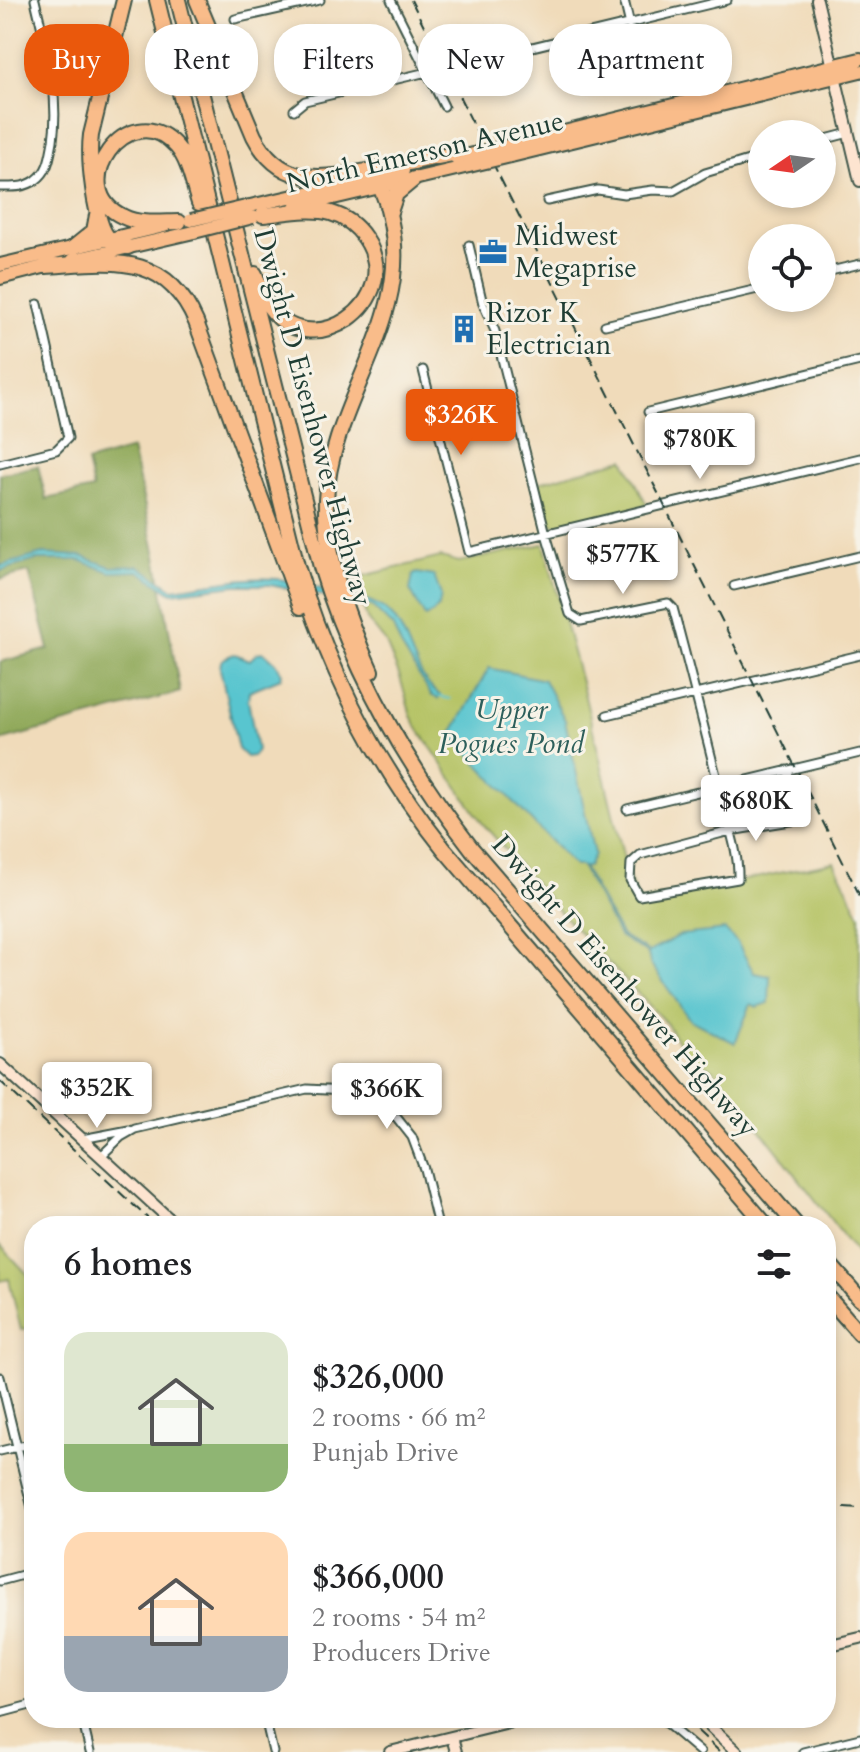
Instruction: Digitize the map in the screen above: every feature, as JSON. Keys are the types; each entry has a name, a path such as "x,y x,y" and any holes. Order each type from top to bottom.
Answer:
{"highway":[{"path":"124,0 90,140 90,170 97,207 109,239 128,247"},
{"name":"Dwight D Eisenhower Highway","path":"157,0 234,308 291,564 306,606 349,698 397,784 435,838 758,1216"},
{"name":"Dwight D Eisenhower Highway","path":"178,0 322,572 344,615 384,719 424,783 472,849 788,1216"},
{"path":"197,0 254,136 264,153 280,167 298,175 320,179 453,154 464,160"},
{"path":"188,225 132,220 119,215 101,189 100,168 106,152 120,139 134,133 151,132 165,137 178,148 234,308"},
{"path":"389,217 394,196 414,179"},
{"path":"344,615 327,518 328,475 340,432 390,296 395,256 389,217 373,183"},
{"path":"224,185 262,294 277,316 295,327 312,330 337,326 355,315 370,293 374,275 372,250 361,232 345,219 327,212 255,213"},
{"path":"73,248 94,231 97,207"},
{"path":"46,266 127,263 156,274 183,298 196,322 291,564"},
{"path":"836,1271 860,1299"},
{"path":"836,1306 860,1334"}],"main road":[{"path":"817,0 860,181"},
{"name":"North Emerson Avenue","path":"0,265 109,239 255,213 834,71 860,59"},
{"name":"North Emerson Avenue","path":"834,71 860,71"},
{"name":"North Emerson Avenue","path":"373,183 414,179 464,160"},
{"name":"North Emerson Avenue","path":"0,278 128,247 188,225"},
{"path":"0,1064 166,1216"},
{"path":"836,1644 860,1638"},
{"path":"390,1752 488,1728"},
{"path":"712,1728 737,1752"},
{"path":"452,1737 456,1752"}],"street":[{"path":"35,0 41,24"},
{"path":"235,19 320,0"},
{"path":"391,0 418,54"},
{"path":"624,0 629,23"},
{"path":"533,47 727,0"},
{"path":"294,110 305,101 418,74"},
{"path":"0,187 23,186 42,174 49,161 56,119 56,96"},
{"path":"439,96 444,106"},
{"path":"836,136 849,133"},
{"path":"547,201 598,190 624,194 653,190 669,192 705,173 748,160"},
{"path":"469,245 483,304 495,331 567,605 574,618 581,621 668,603 673,608 697,694 719,787 730,831 739,862 738,879 639,896 630,880 631,863 640,855 730,831 801,817 802,810 787,770"},
{"path":"836,270 860,264"},
{"path":"605,325 748,291"},
{"path":"0,464 53,451 65,444 69,432 38,304"},
{"path":"648,412 860,361"},
{"path":"423,370 469,552 860,458"},
{"path":"734,586 860,556"},
{"path":"607,715 860,655"},
{"path":"627,809 860,753"},
{"path":"82,1139 286,1094 325,1088 345,1091 367,1098 397,1118 412,1137 435,1216"},
{"path":"101,1156 121,1137 135,1129"},
{"path":"0,1377 24,1475"},
{"path":"0,1451 24,1445"},
{"path":"0,1581 24,1575"},
{"path":"0,1713 24,1707"},
{"path":"84,1728 90,1752"},
{"path":"267,1728 273,1752"},
{"path":"672,1728 697,1749"},
{"path":"803,1752 860,1738"}],"green space":[{"path":"132,449 156,556 180,692 0,741 0,662 49,649 29,572 0,579 0,474 38,466 46,499 93,489 87,462"},
{"path":"624,459 647,505 557,526 546,521 538,483"},
{"path":"544,544 628,876 638,899 641,901 834,862 860,915 860,1257 836,1226 836,1216 828,1216 715,1071 685,1052 666,1023 561,913 483,824 419,730 411,716 386,643 367,619 355,578 441,557 459,562"},
{"path":"0,1245 24,1270 24,1329 21,1330 9,1279 0,1281"}],"water":[{"path":"42,554 81,556 111,567 139,566 173,589 265,578 300,583 368,600 393,617 424,679 440,695 438,699 431,695 393,627 372,606 270,585 235,585 172,593 139,571 111,572 79,560 36,560 0,571 0,566"},
{"path":"413,575 434,576 441,595 439,606 425,617 410,590"},
{"path":"264,652 282,673 281,678 249,691 257,750 253,756 246,757 238,749 220,669 221,661 234,654 250,660 257,653"},
{"name":"Upper Pogues Pond","path":"489,668 544,680 565,720 594,854 588,867 583,867 621,935 649,952 680,935 725,930 737,942 754,973 770,976 769,1003 757,1007 751,1004 735,1043 690,1020 650,963 648,954 619,936 581,866 574,866 451,735"}],"waterway":[{"path":"437,696 450,699"}],"railway":[{"path":"411,0 860,896"},
{"path":"0,1081 145,1216"},
{"path":"836,1507 860,1508"},
{"path":"695,1728 720,1752"}],"place":[{"name":"Midwest Megaprise","path":"493,252"},
{"name":"Rizor K Electrician","path":"464,329"}]}
